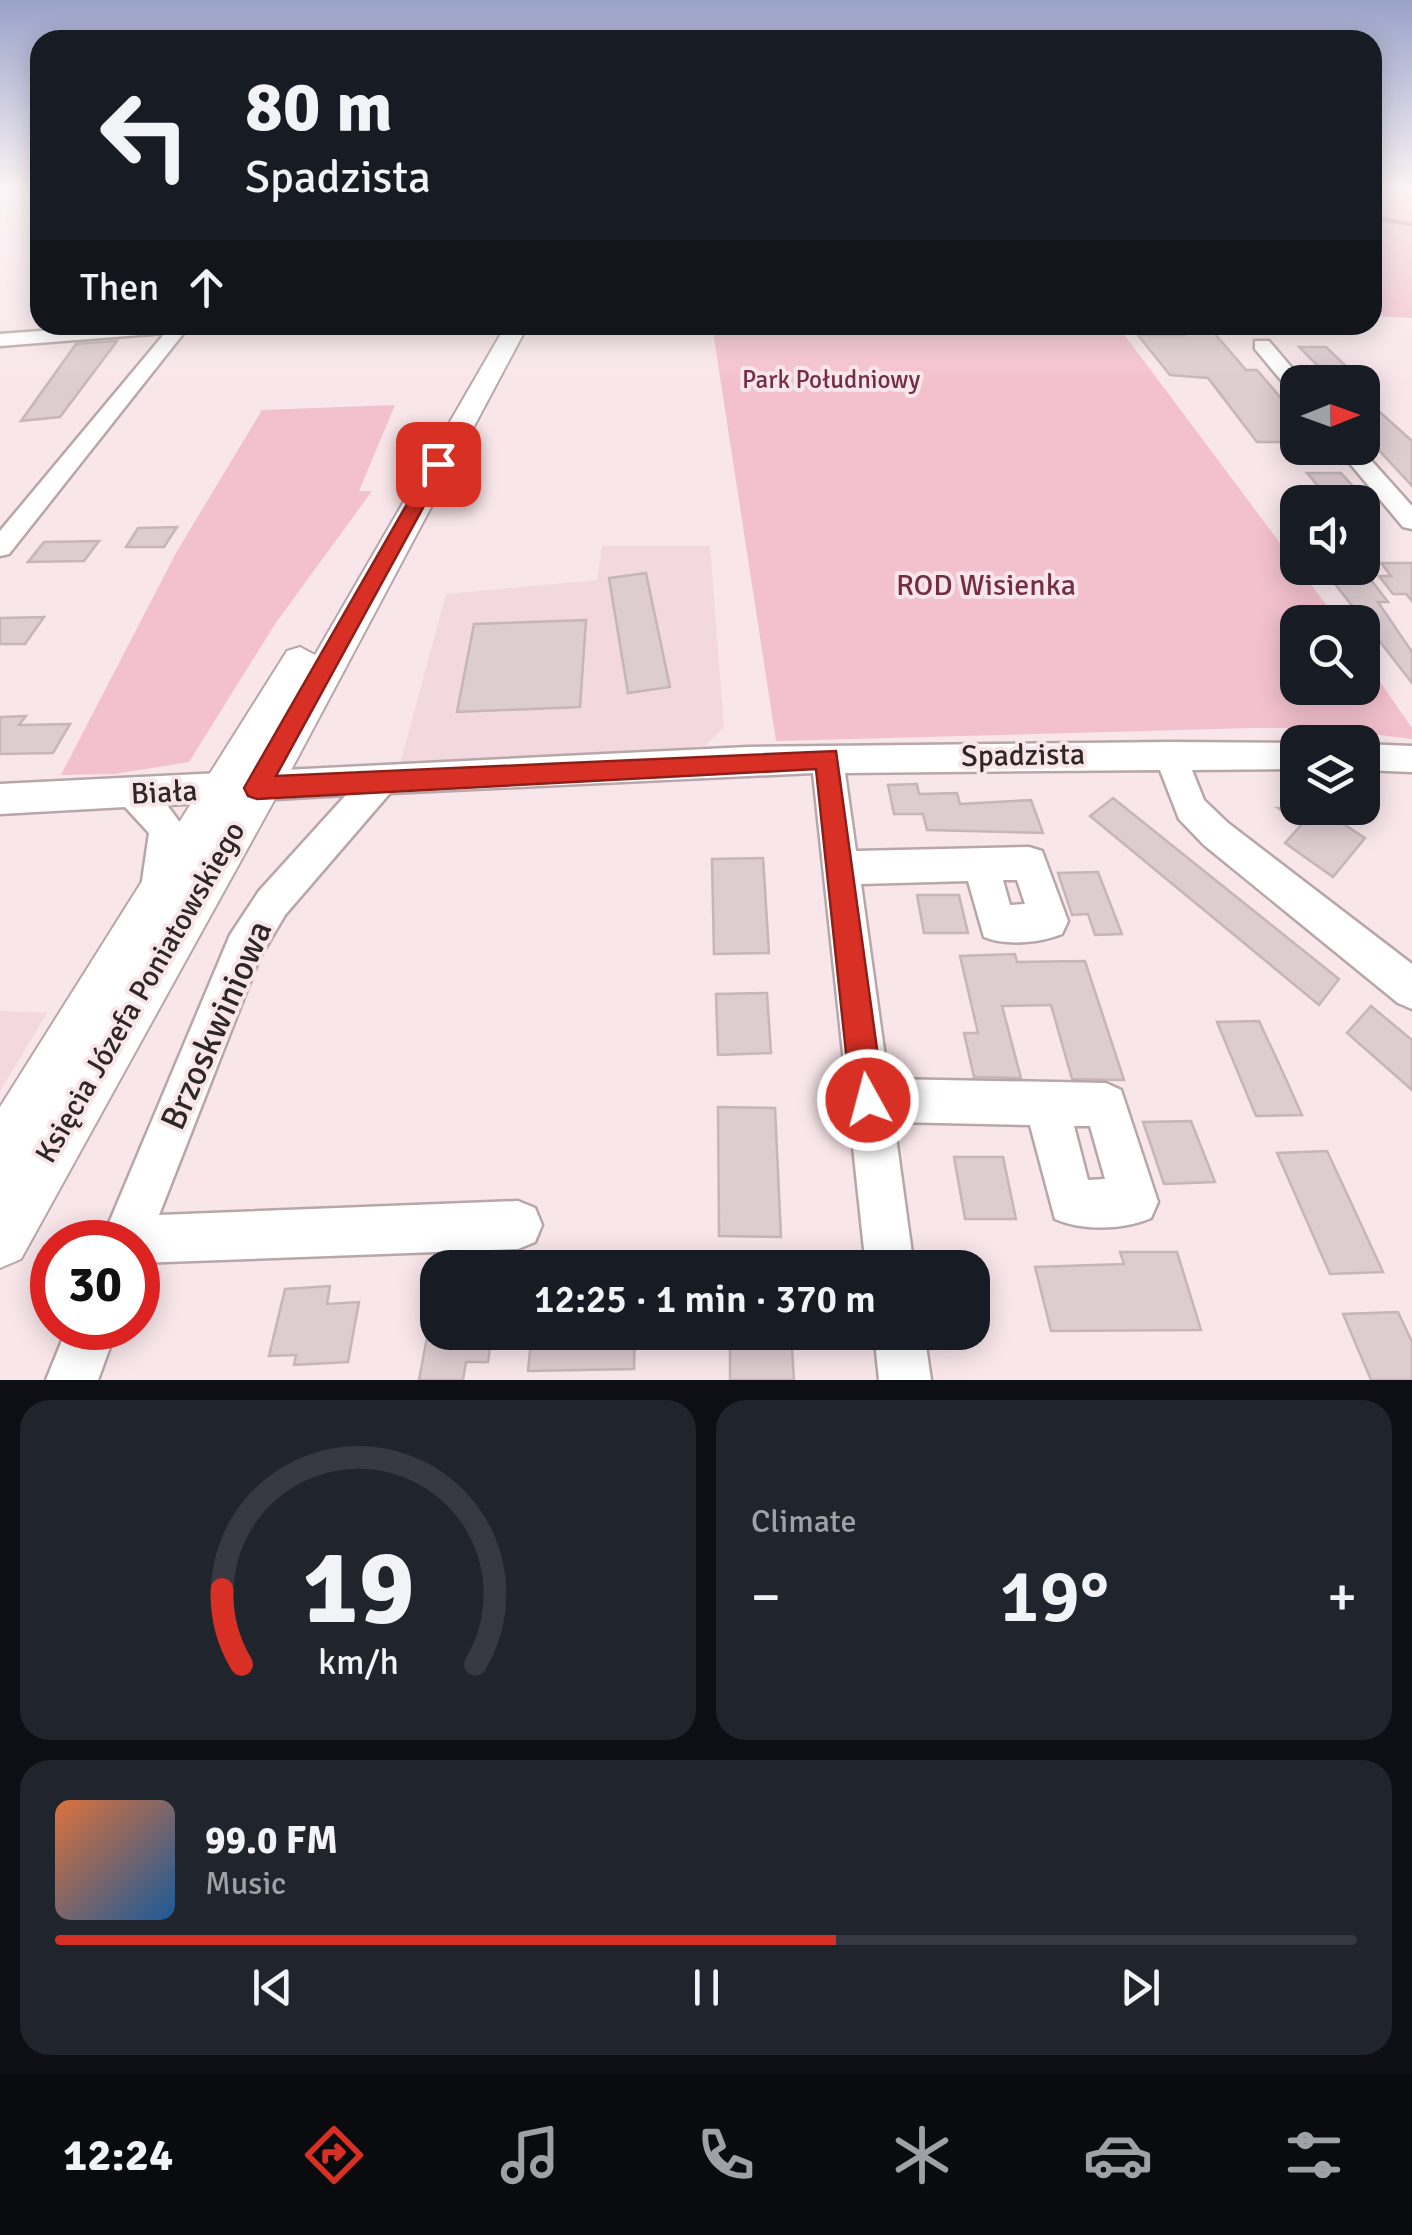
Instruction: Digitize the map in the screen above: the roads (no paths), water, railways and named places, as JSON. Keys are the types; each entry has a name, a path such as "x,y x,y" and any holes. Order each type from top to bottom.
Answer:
{"main road":[{"name":"Księcia Józefa Poniatowskiego","path":"0,1238 241,789 511,335"},
{"name":"Księcia Józefa Poniatowskiego","path":"0,1158 154,902 241,789"}],"street":[{"path":"0,340 64,335"},
{"path":"0,548 173,335"},
{"path":"1262,345 1280,366"},
{"path":"1363,465 1412,521"},
{"path":"1170,754 1191,809 1216,834 1412,989"},
{"name":"Spadzista","path":"748,760 1280,756"},
{"path":"1380,757 1412,759"},
{"path":"828,758 888,1250"},
{"name":"Biała","path":"0,799 748,760"},
{"name":"Brzoskwiniowa","path":"134,1220 244,948 272,902 379,782"},
{"path":"134,794 167,828 165,859 154,902"},
{"path":"840,868 981,863"},
{"path":"868,1100 1046,1105"},
{"path":"160,1240 518,1224"},
{"path":"72,1380 84,1350"},
{"path":"901,1350 905,1380"}],"park label":[{"name":"Park Południowy","path":"831,379"},
{"name":"ROD Wisienka","path":"986,585"}]}
